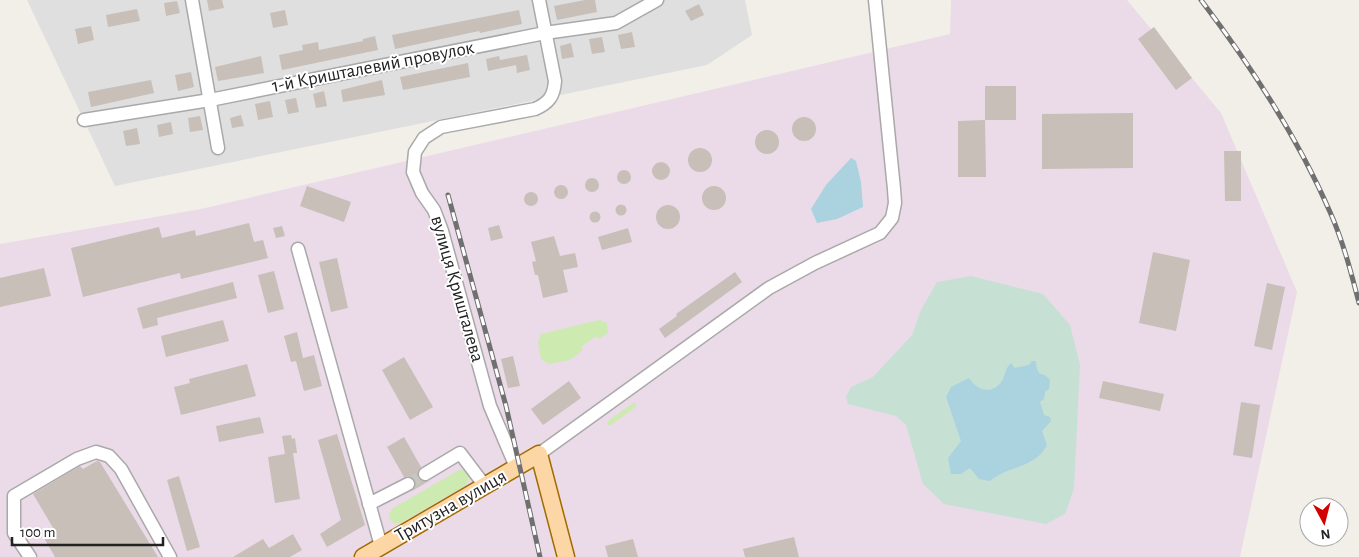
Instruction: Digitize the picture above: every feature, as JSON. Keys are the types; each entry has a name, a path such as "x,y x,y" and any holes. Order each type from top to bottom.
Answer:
{"main road":[{"name":"Тритузна вулиця","path":"363,557 539,454"},
{"path":"539,454 566,557"}],"street":[{"path":"192,0 218,148"},
{"name":"вулиця Кришталева","path":"516,467 490,406 442,231 434,210 422,193 413,172 415,152 424,138 441,127 535,109 547,103 554,92 554,81 539,0"},
{"name":"1-й Кришталевий провулок","path":"84,120 210,100 545,33 616,23 657,0"},
{"path":"539,454 768,288 814,263 880,233 892,218 895,203 876,0"},
{"path":"298,249 381,546"},
{"path":"30,557 14,533 12,520 14,496 77,459 96,452 109,456 121,469 170,557"},
{"path":"425,474 460,453 486,486"},
{"path":"370,504 408,484"}],"shaded area":[{"path":"27,0 745,0 752,35 707,65 115,186"},
{"path":"951,0 1127,0 1221,113 1297,292 1240,557 0,557 0,244 201,209 950,34"}],"green space":[{"path":"971,276 1043,294 1070,325 1080,365 1074,489 1065,514 1046,524 944,504 923,484 906,425 896,416 848,404 846,397 851,387 873,377 912,335 921,310 937,282"},
{"path":"599,320 607,323 608,333 599,339 596,336 581,347 583,350 570,360 549,364 541,359 538,343 541,334"},
{"path":"633,403 636,403 636,407 611,425 607,425 608,421"},
{"path":"461,469 467,471 470,477 466,485 401,523 395,524 390,520 389,514 393,508"}],"water":[{"path":"851,158 856,161 861,182 863,207 837,219 817,223 811,209 826,185"},
{"path":"1032,361 1036,361 1037,370 1050,380 1049,389 1045,392 1044,399 1040,402 1044,415 1050,417 1051,421 1042,431 1047,445 1042,453 1029,463 1005,472 990,481 979,479 970,468 961,474 951,474 948,458 961,441 946,397 951,387 969,378 976,386 989,390 1002,381 1011,363 1015,368 1029,365"}],"building":[{"path":"207,0 222,0 224,8 209,11"},
{"path":"595,0 597,12 557,20 554,6"},
{"path":"177,1 180,13 166,16 164,3"},
{"path":"699,4 704,15 691,21 685,11"},
{"path":"137,9 140,21 108,27 106,15"},
{"path":"285,10 288,25 273,28 270,13"},
{"path":"519,10 522,24 395,49 392,35"},
{"path":"91,26 94,40 78,44 75,29"},
{"path":"1154,27 1192,78 1176,90 1138,39"},
{"path":"632,32 635,47 621,49 618,35"},
{"path":"375,36 378,50 282,70 279,55 303,50 302,45 318,42 319,50 363,41 363,39"},
{"path":"602,37 605,52 592,54 589,39"},
{"path":"571,43 574,57 562,59 560,46"},
{"path":"527,55 530,70 517,73 516,65 488,71 486,59 499,56 500,60"},
{"path":"261,56 264,73 218,81 215,67"},
{"path":"468,63 470,77 403,90 400,77"},
{"path":"191,72 194,87 178,91 175,75"},
{"path":"151,80 154,93 91,107 88,92"},
{"path":"382,80 385,95 343,102 341,90"},
{"path":"985,86 1016,86 1016,120 985,120"},
{"path":"324,91 327,106 316,108 313,94"},
{"path":"296,98 299,112 288,114 285,100"},
{"path":"270,101 273,117 258,120 255,104"},
{"path":"1133,113 1133,168 1042,169 1042,114"},
{"path":"241,115 244,126 232,128 230,118"},
{"path":"200,116 203,130 190,132 188,118"},
{"path":"804,117 812,121 816,129 812,137 804,141 796,137 792,129 796,121"},
{"path":"985,120 986,177 958,177 958,121"},
{"path":"171,122 173,134 159,137 157,125"},
{"path":"137,128 140,144 126,146 123,131"},
{"path":"767,130 775,134 779,142 775,150 767,154 759,150 755,142 759,134"},
{"path":"700,148 708,152 712,160 708,168 700,172 692,168 688,160 692,152"},
{"path":"1224,151 1241,151 1241,201 1225,201"},
{"path":"661,162 667,165 670,171 667,177 661,180 655,177 652,171 655,165"},
{"path":"621,170 627,170 631,177 627,184 621,184 617,180 617,174"},
{"path":"589,178 595,178 599,185 595,192 589,192 585,188 585,182"},
{"path":"558,185 564,185 568,192 564,199 558,199 554,195 554,189"},
{"path":"307,186 351,202 344,222 300,206"},
{"path":"714,186 722,190 726,198 722,206 714,210 706,206 702,198 706,190"},
{"path":"528,192 534,192 538,199 534,206 528,206 524,202 524,196"},
{"path":"621,204 627,210 621,216 615,210"},
{"path":"668,205 676,209 680,217 676,225 668,229 660,225 656,217 660,209"},
{"path":"595,211 601,217 595,223 589,217"},
{"path":"249,223 254,242 263,240 268,258 181,279 180,273 83,297 71,248 159,227 162,238 195,230 196,236"},
{"path":"499,225 503,238 491,241 488,228"},
{"path":"282,226 285,236 276,238 273,228"},
{"path":"628,228 632,242 602,250 598,237"},
{"path":"554,236 560,256 575,253 578,267 563,270 568,292 543,298 538,275 535,275 532,262 536,261 531,242"},
{"path":"1153,252 1190,260 1176,331 1139,323"},
{"path":"337,258 348,308 331,312 319,262"},
{"path":"44,268 51,296 0,307 0,278"},
{"path":"274,271 284,309 268,313 258,275"},
{"path":"735,272 742,282 665,338 659,329 677,316 676,314"},
{"path":"233,282 237,298 157,318 158,325 143,329 137,308"},
{"path":"1267,283 1285,287 1272,350 1254,346"},
{"path":"223,320 229,341 166,357 161,336"},
{"path":"297,332 303,358 314,355 322,386 304,391 296,361 291,362 284,336"},
{"path":"513,356 520,386 508,388 501,359"},
{"path":"404,357 433,407 410,420 382,370"},
{"path":"247,364 256,396 181,415 174,387 190,383 189,379"},
{"path":"569,381 581,398 543,425 531,409"},
{"path":"1103,381 1164,394 1160,411 1099,398"},
{"path":"1241,402 1260,405 1252,458 1233,455"},
{"path":"260,417 264,433 219,442 216,426"},
{"path":"337,434 365,525 327,547 320,534 341,520 318,440"},
{"path":"291,435 292,439 295,438 297,453 293,453 300,499 275,503 268,457 285,454 282,436"},
{"path":"404,437 421,467 418,471 418,478 422,481 429,481 412,491 416,485 415,480 409,476 404,477 387,447"},
{"path":"97,461 100,462 158,557 55,557 44,538 55,531 33,494 80,466 83,469"},
{"path":"179,476 200,547 187,551 167,480"},
{"path":"293,534 302,550 290,557 233,557 263,539 269,548"},
{"path":"794,537 799,557 745,557 743,549"},
{"path":"633,539 638,557 608,557 605,546"}],"tunnel":[{"path":"408,484 425,474"}],"railway":[{"path":"1201,0 1238,50 1272,102 1303,156 1335,223 1359,303"},
{"path":"448,195 506,406 540,557"}]}
